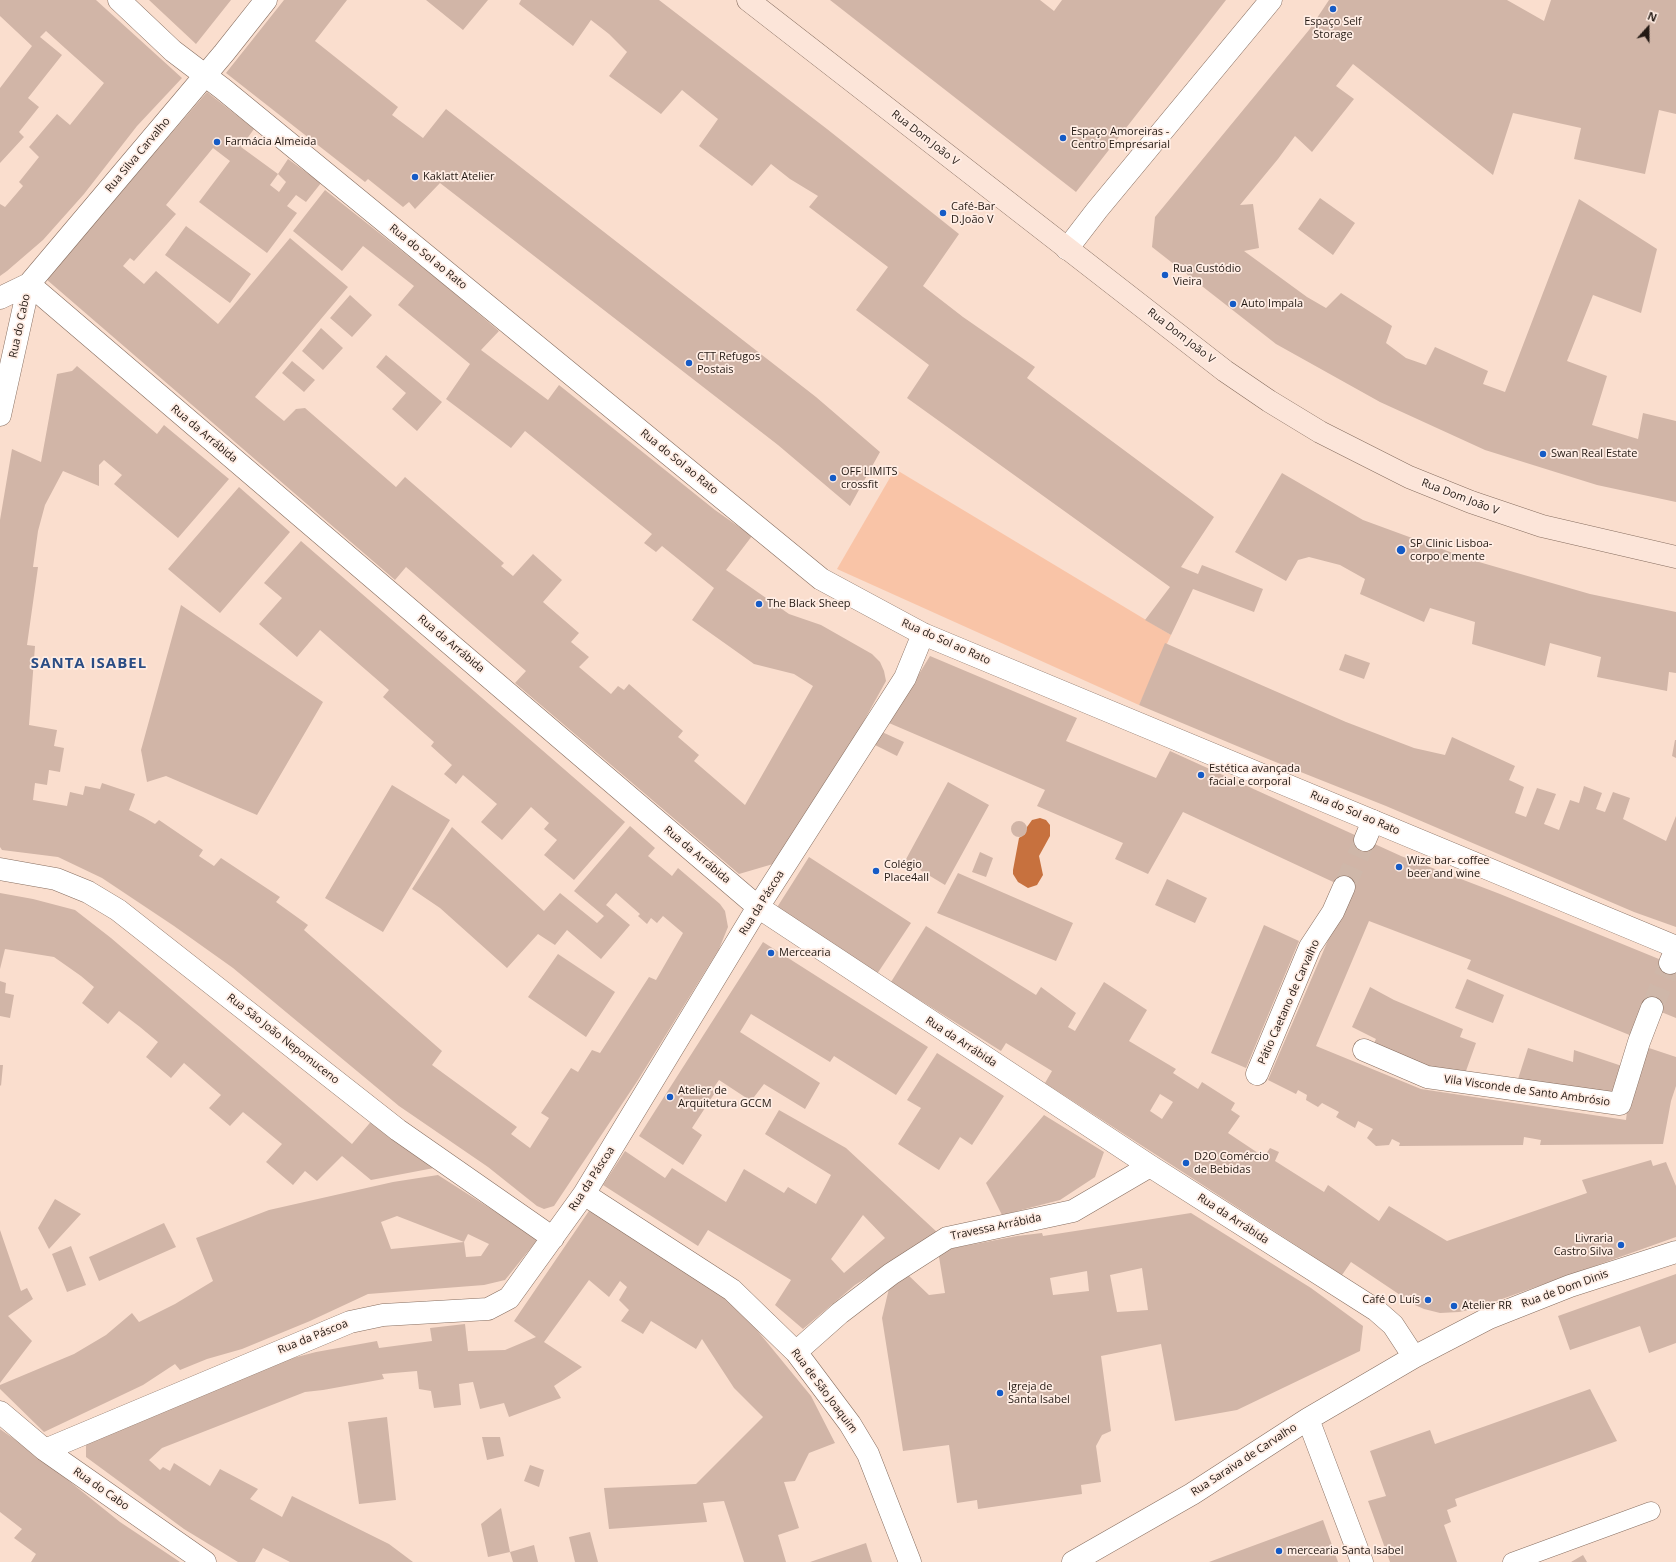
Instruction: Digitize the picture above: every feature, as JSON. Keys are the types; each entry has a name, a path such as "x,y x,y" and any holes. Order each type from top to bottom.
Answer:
{"main road":[{"name":"Rua Dom João V","path":"748,0 1225,371 1269,401 1320,432 1354,451 1409,477 1486,507 1542,526 1676,557"}],"street":[{"name":"Rua do Sol ao Rato","path":"119,0 173,51 206,75 821,579 923,634 1369,830 1674,953"},
{"name":"Rua Silva Carvalho","path":"0,298 29,284 206,75 266,0"},
{"path":"1067,249 1097,210 1271,0"},
{"name":"Rua do Cabo","path":"0,415 29,284"},
{"name":"Rua da Arrábida","path":"29,284 758,907 1150,1166 1376,1310 1393,1325 1414,1357"},
{"name":"Rua da Páscoa","path":"45,1450 350,1322 383,1315 488,1309 509,1298 584,1194 758,907 905,678 923,634"},
{"name":"Rua São João Nepomuceno","path":"0,869 56,879 88,892 118,910 398,1130 553,1238"},
{"name":"Pátio Caetano de Carvalho","path":"1257,1074 1310,947 1333,912 1344,887"},
{"name":"Vila Visconde de Santo Ambrósio","path":"1364,1050 1427,1077 1620,1104 1639,1042 1652,1008"},
{"name":"Travessa Arrábida","path":"796,1352 840,1313 891,1274 947,1238 1073,1211 1150,1166"},
{"name":"Rua de São Joaquim","path":"584,1194 732,1290 796,1352 850,1424 868,1454 910,1562"},
{"name":"Rua de Dom Dinis","path":"1414,1357 1489,1318 1570,1286 1676,1252"},
{"name":"Rua Saraiva de Carvalho","path":"1073,1562 1192,1494 1308,1419 1414,1357"},
{"name":"Rua do Cabo","path":"0,1412 45,1450 205,1562"},
{"path":"1308,1419 1362,1562"}],"lane":[{"path":"1512,1562 1651,1510"}],"shaded area":[{"path":"895,469 1171,635 1139,705 837,569"},
{"path":"1040,818 1046,820 1050,825 1050,836 1039,856 1043,875 1037,885 1028,888 1018,882 1013,874 1013,870 1019,838 1025,834 1027,827 1032,820"}],"building":[{"path":"0,0 96,0 182,78 137,126 84,194 43,240 0,276 0,204 5,207 23,186 19,182 39,157 29,147 57,114 70,125 104,83 46,31 40,37 62,55 28,98 39,107 19,132 24,137 0,163 0,88 32,46 0,16"},
{"path":"149,0 231,0 196,44"},
{"path":"284,0 347,0 315,41 398,107 392,115 423,138 446,109 816,397 880,452 850,506 778,445 440,183 415,209 409,202 403,207 368,179 365,182 226,73"},
{"path":"426,0 488,0 463,30"},
{"path":"521,0 659,0 827,129 959,234 923,286 963,317 1035,367 1027,378 1214,517 1181,567 1198,574 1202,565 1263,589 1254,612 1193,589 1171,635 1145,620 1170,587 907,398 929,365 856,310 888,267 809,207 818,196 790,179 771,164 752,186 699,146 718,119 682,90 661,114 609,76 627,52 609,34 591,20 573,46 519,4"},
{"name":"Espaço Amoreiras - Centro Empresarial","path":"830,0 1040,0 1054,11 1062,0 1226,0 1076,192"},
{"path":"1329,0 1507,0 1544,21 1551,0 1676,0 1676,114 1659,110 1645,174 1574,159 1581,128 1513,113 1493,175 1353,64 1336,86 1354,99 1312,152 1295,136 1240,205 1253,204 1259,248 1244,251 1307,297 1326,308 1341,293 1392,326 1386,343 1406,358 1426,365 1435,347 1488,371 1483,384 1505,392 1579,199 1657,249 1641,313 1593,295 1567,361 1607,376 1592,425 1638,439 1643,413 1676,421 1676,502 1597,485 1485,450 1380,402 1276,344 1152,247 1155,217 1309,30"},
{"path":"207,92 254,129 241,147 278,174 288,159 321,183 306,202 296,195 287,206 297,213 267,253 199,202 230,161 213,148 166,205 176,214 134,261 130,258 123,266 144,284 156,271 218,324 290,238 348,287 255,397 284,421 296,409 305,408 396,487 405,477 504,563 501,566 513,576 533,554 562,580 543,602 579,633 571,642 589,657 579,667 611,694 618,686 624,690 629,684 683,731 678,737 699,755 694,761 745,805 813,686 794,674 754,664 692,620 714,588 662,546 656,552 644,543 652,534 525,431 511,448 446,399 470,364 398,305 414,286 363,246 342,271 293,231 325,190 441,282 499,331 481,350 548,400 559,385 715,510 752,536 726,570 789,614 821,625 872,654 880,662 886,681 860,728 773,864 739,874 515,683 526,671 406,567 395,580 46,279","holes":["278,174 286,182 279,192 270,185"]},
{"path":"1320,198 1355,223 1333,255 1298,229"},
{"path":"186,226 251,274 230,303 165,255"},
{"path":"350,295 372,315 352,337 330,318"},
{"path":"321,328 343,348 323,370 302,351"},
{"path":"386,355 442,402 417,431 392,409 406,393 376,367"},
{"path":"292,361 315,380 304,392 282,373"},
{"path":"77,366 157,434 164,425 229,479 178,538 114,484 122,475 104,460 99,465 99,486 63,471 45,505 38,531 33,567 38,567 27,645 35,646 29,725 57,730 54,746 64,748 60,772 49,770 47,785 35,783 33,800 67,806 70,792 83,795 85,786 100,789 102,783 135,794 129,810 155,824 159,820 203,850 199,856 214,866 221,858 280,897 276,902 308,925 304,930 442,1051 432,1065 517,1127 511,1134 530,1148 549,1118 541,1113 571,1068 578,1072 592,1050 600,1053 649,977 656,980 683,933 663,916 657,923 651,918 647,924 638,916 640,914 616,893 606,905 630,925 601,959 567,930 555,945 538,934 507,968 440,908 412,889 452,827 544,911 560,893 597,923 604,916 574,891 630,826 655,848 648,856 672,876 678,868 720,904 725,911 728,927 719,949 638,1080 554,1206 544,1209 537,1206 488,1167 399,1106 233,968 174,926 102,878 58,857 2,850 0,847 0,520 12,449 41,462 57,374 72,371"},
{"path":"1282,473 1363,520 1472,560 1590,594 1676,612 1676,673 1669,672 1667,691 1597,677 1601,657 1550,643 1545,666 1472,644 1475,622 1430,608 1424,622 1360,594 1365,579 1340,565 1309,557 1298,560 1286,581 1235,552"},
{"path":"239,487 290,532 220,613 168,569"},
{"path":"301,541 625,822 574,880 544,855 557,840 544,829 549,823 531,807 502,840 481,822 497,804 463,775 456,784 444,774 452,765 431,746 434,742 383,697 389,690 320,630 297,657 259,624 282,598 264,583"},
{"path":"181,605 323,702 257,815 166,776 147,782 141,750"},
{"path":"1165,643 1346,722 1414,748 1445,755 1452,737 1515,766 1509,780 1524,787 1515,813 1526,817 1537,788 1556,794 1544,824 1559,830 1570,800 1579,803 1584,786 1602,793 1596,809 1605,812 1613,792 1630,798 1623,819 1666,841 1676,816 1676,927 1634,912 1386,806 1139,705"},
{"path":"1345,654 1370,663 1364,679 1339,670"},
{"path":"930,656 1077,718 1066,741 1156,778 1170,751 1401,856 1500,894 1676,966 1676,1018 1644,1005 1632,1036 1467,969 1471,960 1369,921 1316,1046 1421,1089 1626,1120 1629,1095 1646,1047 1676,1057 1676,1086 1671,1101 1663,1144 1540,1145 1541,1140 1524,1137 1523,1145 1399,1146 1400,1143 1392,1139 1389,1145 1376,1146 1367,1138 1373,1129 1358,1121 1355,1128 1336,1117 1339,1112 1322,1103 1318,1107 1306,1100 1307,1095 1298,1090 1296,1094 1268,1080 1344,903 1344,887 1183,812 1148,874 1115,859 1123,843 1037,806 1045,790 889,723"},
{"path":"882,732 904,742 897,756 875,745"},
{"path":"1676,740 1676,758 1672,756"},
{"path":"948,782 989,805 945,885 905,861"},
{"path":"392,785 450,820 383,932 325,898"},
{"path":"1019,821 1025,823 1027,829 1025,835 1019,837 1013,835 1011,829 1013,823"},
{"path":"980,852 993,858 986,877 972,872"},
{"path":"809,857 911,923 877,974 776,909"},
{"path":"958,873 1073,923 1056,961 937,913"},
{"path":"1167,879 1207,898 1195,923 1155,905"},
{"path":"0,893 33,899 75,910 111,938 352,1144 374,1118 434,1168 371,1180 342,1156 317,1181 305,1171 293,1185 266,1162 282,1144 243,1112 230,1126 209,1108 221,1095 184,1063 171,1078 146,1057 158,1042 119,1011 108,1024 82,1003 94,987 81,976 54,957 5,949 0,969"},
{"path":"1264,925 1299,941 1246,1068 1211,1053"},
{"path":"926,926 1036,995 1041,987 1076,1013 1068,1027 1075,1031 1104,982 1147,1010 1129,1041 1176,1069 1173,1073 1198,1089 1202,1082 1235,1103 1231,1110 1240,1116 1228,1133 1264,1157 1270,1148 1279,1152 1275,1161 1324,1192 1328,1185 1379,1221 1389,1206 1447,1241 1587,1193 1582,1180 1651,1160 1653,1166 1666,1162 1676,1186 1676,1237 1474,1309 1459,1312 1440,1313 1424,1309 1415,1305 1351,1262 1342,1275 1045,1083 1052,1071 1006,1043 1001,1051 891,982","holes":["1160,1094 1173,1102 1162,1119 1150,1111"]},
{"path":"763,942 928,1047 896,1095 834,1056 830,1062 751,1014 740,1032 820,1083 805,1109 764,1084 751,1101 719,1080 712,1090 716,1091 692,1128 702,1135 683,1165 639,1136"},
{"path":"558,954 615,992 586,1037 528,997"},
{"path":"1467,979 1504,995 1493,1023 1455,1008"},
{"path":"0,981 6,983 5,993 14,995 10,1018 0,1016"},
{"path":"1370,987 1394,1000 1463,1029 1460,1037 1476,1043 1466,1071 1430,1067 1374,1043 1376,1039 1352,1027"},
{"path":"1528,1048 1573,1062 1574,1050 1622,1066 1613,1093 1518,1079"},
{"path":"937,1053 1004,1096 972,1145 960,1137 939,1170 898,1144 921,1108 907,1100"},
{"path":"0,1065 3,1065 1,1086 0,1085"},
{"path":"779,1110 846,1148 938,1233 855,1285 803,1329 775,1305 791,1280 708,1230 698,1246 603,1185 625,1151 665,1178 672,1168 726,1202 744,1169 784,1193 788,1187 816,1204 831,1175 765,1134","holes":["863,1215 885,1238 844,1273 831,1259"]},
{"path":"1044,1115 1104,1152 1095,1177 1060,1200 1002,1215 986,1183"},
{"path":"438,1175 538,1239 505,1280 484,1285 368,1294 310,1321 242,1349 207,1359 180,1370 175,1364 143,1385 44,1432 0,1389 0,1385 74,1354 106,1335 132,1313 139,1322 175,1304 213,1281 196,1238 269,1210 393,1182","holes":["397,1216 464,1242 391,1249 381,1222","468,1234 489,1244 481,1256 466,1257 464,1242"]},
{"path":"55,1199 81,1214 49,1249 38,1228"},
{"path":"591,1208 729,1296 811,1396 835,1443 809,1453 795,1481 784,1482 799,1528 778,1535 786,1562 744,1562 724,1501 703,1503 707,1522 609,1529 604,1488 696,1484 763,1417 734,1388 702,1339 696,1349 651,1321 643,1334 621,1321 629,1310 619,1300 627,1287 620,1281 609,1297 589,1280 544,1342 582,1367 554,1386 561,1398 509,1417 504,1403 480,1409 473,1382 459,1384 461,1405 434,1408 431,1391 419,1389 417,1371 382,1374 384,1379 305,1392 162,1448 149,1460 160,1470 163,1467 170,1471 174,1463 210,1486 220,1469 258,1489 250,1499 282,1517 292,1496 389,1544 413,1562 290,1562 263,1548 255,1562 238,1562 184,1529 86,1457 86,1438 293,1358 316,1352 377,1341 379,1348 432,1341 430,1328 465,1324 468,1351 505,1350 536,1337 514,1321"},
{"path":"1191,1213 1311,1288 1363,1326 1360,1351 1237,1410 1175,1421 1161,1344 1101,1356 1111,1431 1102,1435 1096,1446 1101,1482 1081,1485 1082,1494 978,1509 977,1500 957,1503 949,1445 903,1451 882,1318 891,1280 905,1272 929,1295 945,1293 938,1251 1017,1236 1042,1233 1043,1236","holes":["1142,1268 1148,1310 1117,1312 1110,1275","1087,1271 1089,1291 1053,1295 1050,1278"]},
{"path":"164,1223 176,1247 99,1281 89,1257"},
{"path":"0,1230 21,1291 27,1288 33,1299 8,1316 32,1341 0,1383"},
{"path":"71,1246 86,1285 67,1292 52,1254"},
{"path":"1676,1274 1676,1343 1649,1353 1640,1326 1570,1350 1558,1316"},
{"path":"1590,1389 1617,1441 1455,1499 1457,1506 1447,1510 1451,1522 1444,1525 1457,1562 1390,1562 1368,1501 1386,1496 1370,1451 1430,1430 1435,1444"},
{"path":"387,1417 396,1500 359,1504 348,1422"},
{"path":"0,1429 38,1456 120,1522 180,1562 31,1562 36,1554 14,1538 22,1529 0,1512"},
{"path":"482,1437 500,1437 504,1456 487,1460"},
{"path":"530,1465 544,1470 539,1487 524,1481"},
{"path":"501,1508 510,1552 488,1557 481,1524"},
{"path":"1323,1520 1338,1562 1209,1562"},
{"path":"590,1532 598,1562 575,1562 569,1537"},
{"path":"866,1543 872,1562 810,1562"},
{"path":"534,1545 538,1562 513,1562 510,1552"},
{"path":"1583,1555 1587,1562 1571,1562"}],"tunnel":[{"path":"1344,887 1365,840"},
{"path":"1652,1008 1670,963"}],"place":[{"name":"Espaço Self Storage","path":"1333,9"},
{"name":"Espaço Amoreiras - Centro Empresarial","path":"1063,138"},
{"name":"Farmácia Almeida","path":"217,142"},
{"name":"Kaklatt Atelier","path":"415,177"},
{"name":"Café-Bar D.João V","path":"943,213"},
{"name":"Rua Custódio Vieira","path":"1165,275"},
{"name":"Auto Impala","path":"1233,304"},
{"name":"CTT Refugos Postais","path":"689,363"},
{"name":"Swan Real Estate","path":"1543,454"},
{"name":"OFF LIMITS crossfit","path":"833,478"},
{"name":"SP Clinic Lisboa- corpo e mente","path":"1401,550"},
{"name":"The Black Sheep","path":"759,604"},
{"name":"Estética avançada facial e corporal","path":"1201,775"},
{"name":"Wize bar- coffee beer and wine","path":"1399,867"},
{"name":"Colégio Place4all","path":"876,871"},
{"name":"Mercearia","path":"771,953"},
{"name":"Atelier de Arquitetura GCCM","path":"670,1097"},
{"name":"D2O Comércio de Bebidas","path":"1186,1163"},
{"name":"Livraria Castro Silva","path":"1621,1245"},
{"name":"Café O Luís","path":"1428,1300"},
{"name":"Atelier RR","path":"1454,1306"},
{"name":"Igreja de Santa Isabel","path":"1000,1393"},
{"name":"mercearia Santa Isabel","path":"1279,1551"}],"district":[{"name":"SANTA ISABEL","path":"89,664"}]}
